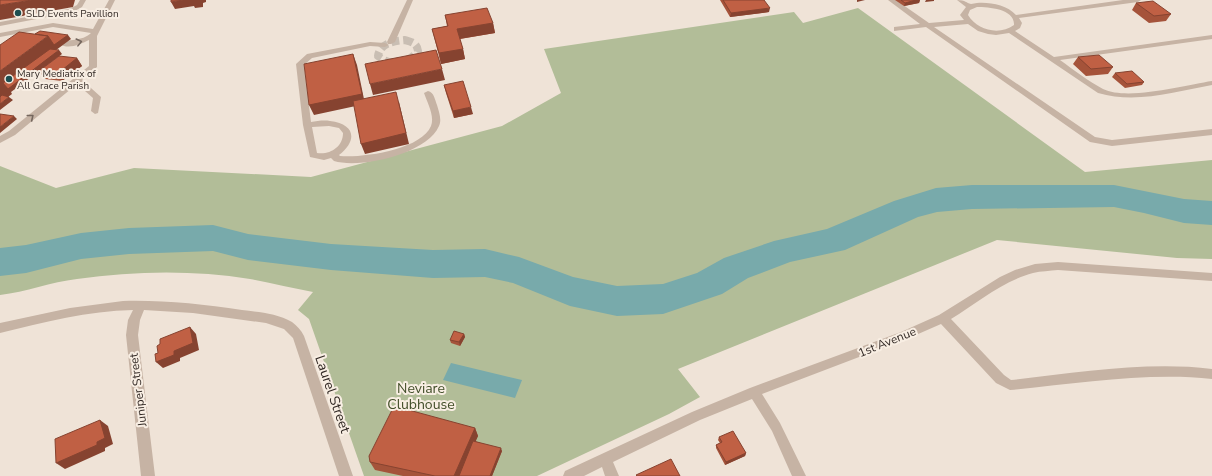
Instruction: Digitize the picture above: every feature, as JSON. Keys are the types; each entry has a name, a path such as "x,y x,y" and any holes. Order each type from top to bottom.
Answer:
{"street":[{"path":"0,24 71,11 80,6 83,0"},
{"path":"0,140 12,133 93,67 94,34 112,0"},
{"path":"308,125 330,122 345,127 348,136 345,144 333,154 319,156 313,155 308,125 300,69 300,64 304,59 310,56 370,44 388,44 410,0"},
{"path":"891,0 1093,140 1112,143 1212,132"},
{"path":"960,0 971,7"},
{"path":"976,0 982,5"},
{"path":"1014,17 1138,0"},
{"path":"969,22 964,15 967,9 982,5 1004,10 1014,17 1017,20 1017,26 1010,31"},
{"path":"897,29 969,22 989,31 1010,31 1101,91 1117,96 1128,96 1212,83"},
{"path":"0,37 50,26 88,28 94,34"},
{"path":"0,37 30,38 40,30 50,26"},
{"path":"64,44 77,43 94,34"},
{"path":"1053,59 1212,37"},
{"path":"77,80 97,97 94,111"},
{"path":"333,154 337,159 357,161 407,148 420,142 430,134 436,125 435,116 428,93"},
{"name":"1st Avenue","path":"570,476 696,416 754,392 906,335 943,318 1019,272 1035,268 1058,266 1212,277"},
{"path":"0,328 78,311 141,305"},
{"name":"Laurel Street","path":"141,305 196,308 266,319 289,325 298,336 346,476"},
{"name":"Juniper Street","path":"141,305 134,320 132,335 148,476"},
{"path":"943,318 1000,379 1010,385 1160,371 1186,371 1212,374"},
{"path":"754,392 776,427 799,476"},
{"path":"605,459 612,476"}],"green space":[{"name":"Neviare Clubhouse","path":"858,8 1085,172 1212,160 1212,259 1177,258 997,240 678,369 700,397 669,414 537,476 364,476 309,319 298,310 313,292 229,276 186,273 142,273 77,279 0,295 0,166 56,188 134,168 311,177 502,126 561,93 544,49 794,12 803,23"}],"water":[{"path":"451,363 522,380 515,398 443,380"}],"building":[{"path":"0,0 32,0 0,5"},
{"path":"171,0 183,0 171,2"},
{"path":"723,0 764,0 770,8 731,13"},
{"path":"901,0 916,0 905,3"},
{"path":"1153,1 1171,14 1154,16 1136,3"},
{"path":"487,8 493,23 457,29 463,49 439,53 432,29 448,26 445,15"},
{"path":"40,31 68,35 54,45 48,36 35,34"},
{"path":"19,32 48,36 0,71 0,45"},
{"path":"50,49 59,50 8,89 3,83"},
{"path":"436,50 442,69 370,84 365,64"},
{"path":"353,54 362,94 309,105 304,64"},
{"path":"1099,55 1113,67 1091,69 1078,57"},
{"path":"59,56 77,58 57,74 39,71"},
{"path":"1132,71 1144,82 1127,84 1115,73"},
{"path":"463,81 471,107 453,111 444,85"},
{"path":"396,92 406,133 361,144 353,101"},
{"path":"2,95 9,97 0,104 0,97"},
{"path":"0,114 14,116 0,127"},
{"path":"190,327 193,343 174,351 174,355 156,362 155,354 158,353 157,346 160,344 160,339"},
{"path":"454,331 464,334 459,342 450,340"},
{"path":"394,406 475,428 454,476 435,476 370,462 369,456"},
{"path":"100,420 105,438 97,442 97,445 56,463 55,439"},
{"path":"733,431 746,453 726,462 716,445 722,442 719,437"},
{"path":"473,441 501,448 490,476 459,476"},
{"path":"671,459 680,476 636,475"}],"waterway":[{"path":"0,262 26,259 81,246 129,241 213,238 248,247 331,257 433,264 485,263 519,271 570,291 617,301 663,299 709,284 736,268 786,250 833,241 906,209 936,200 972,197 1114,196 1144,201 1184,211 1212,213"}],"tunnel":[{"path":"405,40 410,41 417,46 418,51 409,59 394,63 388,62 378,56 379,52 385,45 392,42 405,40"}],"place":[{"name":"SLD Events Pavillion","path":"18,13"},
{"name":"Mary Mediatrix of All Grace Parish","path":"9,79"}]}
